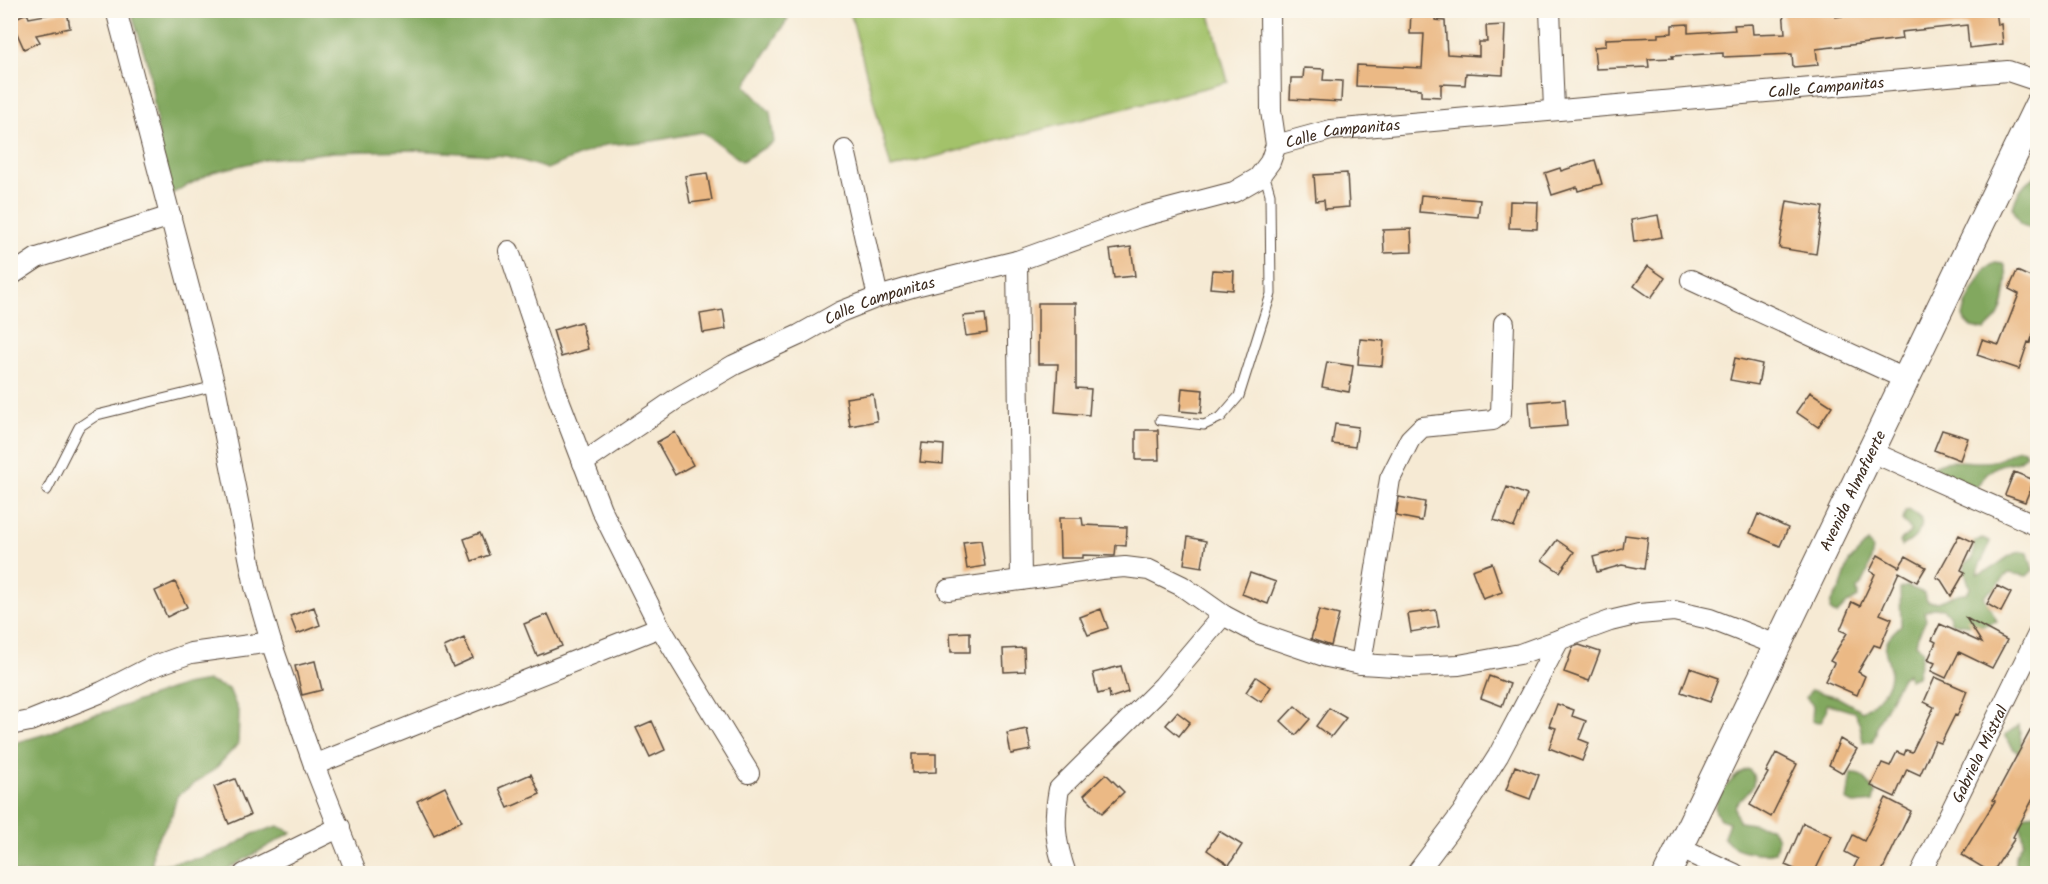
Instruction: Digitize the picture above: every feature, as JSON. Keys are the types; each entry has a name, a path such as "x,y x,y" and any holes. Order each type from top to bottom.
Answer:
{"street":[{"path":"116,10 215,386 255,587 271,642 314,765 357,873"},
{"path":"1270,10 1271,111 1276,145"},
{"path":"1550,10 1554,109"},
{"name":"Calle Campanitas","path":"583,463 679,397 734,365 800,335 840,312 878,297 1017,261 1139,217 1234,192 1258,178 1270,162 1276,145 1330,130 2008,71 2037,81"},
{"name":"Avenida Almafuerte","path":"1666,873 2036,114"},
{"path":"845,150 878,297"},
{"path":"10,276 37,258 171,216"},
{"path":"509,251 558,397 601,509 660,627 749,773"},
{"path":"1017,261 1021,580"},
{"path":"1691,280 1905,379"},
{"path":"1361,664 1390,479 1410,439 1422,427 1494,420 1501,413 1504,323"},
{"path":"1872,452 2037,526"},
{"path":"948,590 1113,568 1149,570 1182,586 1223,615 1257,633 1327,657 1361,664 1411,667 1459,665 1520,654 1629,616 1674,610 1710,620 1777,645"},
{"path":"1066,873 1057,848 1055,812 1059,789 1163,686 1223,615"},
{"path":"314,765 660,627"},
{"name":"Gabriela Mistral","path":"1920,873 2037,634"},
{"path":"1416,873 1462,813 1498,756 1559,640"},
{"path":"10,725 30,721 102,692 149,668 191,653 271,642"},
{"path":"244,873 340,827"},
{"path":"1679,848 1735,873"}],"lane":[{"path":"1160,420 1204,425 1221,417 1239,396 1271,294 1270,194 1263,171"},
{"path":"47,490 79,427 97,415 215,386"}],"green space":[{"path":"777,10 788,19 745,85 770,112 774,142 742,161 702,132 653,141 605,145 547,169 508,156 413,150 334,152 267,159 213,172 167,196 149,68 131,11"},
{"path":"850,11 1209,11 1228,82 891,168"},
{"path":"2037,175 2037,239 2035,230 2020,224 2013,208 2021,188"},
{"path":"1995,263 2004,264 2006,268 2006,290 2000,311 1997,318 1985,330 1971,327 1963,316 1967,302 1986,268"},
{"path":"2019,449 2024,450 2026,454 2024,457 1992,470 1973,493 1934,471 1935,466 1940,463 1992,461 2001,459"},
{"path":"1909,510 1916,514 1922,524 1918,534 1902,546 1900,542 1910,532 1909,527 1903,521 1905,512"},
{"path":"1982,538 1990,541 1977,574 2021,552 2028,553 2033,570 2027,576 2009,573 1984,596 1997,621 1980,626 1951,623 1949,615 1943,609 1933,608 1924,612 1926,620 1916,644 1923,651 1917,677 1909,680 1908,673 1902,677 1877,725 1872,742 1863,742 1860,725 1854,712 1827,704 1821,722 1812,721 1813,705 1806,698 1811,690 1837,697 1862,711 1877,699 1885,689 1890,677 1886,643 1901,625 1900,589 1907,586 1924,593 1927,601 1932,602 1966,593 1970,588 1965,563 1973,559 1974,542"},
{"path":"1868,542 1873,549 1866,576 1857,589 1858,597 1836,615 1830,610 1831,602 1841,587 1849,562"},
{"path":"208,681 229,689 239,713 238,744 215,769 177,796 171,818 153,846 152,866 201,858 230,848 253,834 278,826 292,832 221,873 11,873 11,744 49,733 74,720 109,711 184,685"},
{"path":"2019,725 2022,749 2037,758 2037,764 2030,757 2014,750 2005,735"},
{"path":"1747,769 1753,774 1753,785 1738,801 1735,809 1736,815 1740,822 1770,827 1778,838 1775,852 1754,853 1739,849 1724,837 1729,822 1720,819 1715,805 1726,786"},
{"path":"1851,774 1860,775 1866,779 1875,793 1873,802 1854,804 1847,801"},
{"path":"2037,813 2037,873 2015,873 2015,857 2023,842 2020,824 2007,815 2024,816"}],"building":[{"path":"1411,10 1435,10 1435,20 1445,21 1447,54 1479,56 1479,42 1487,42 1486,26 1505,25 1503,75 1466,73 1465,85 1441,84 1441,97 1421,96 1421,89 1356,86 1357,65 1422,68 1424,34 1410,34"},
{"path":"1783,10 1835,10 1835,17 1918,10 1996,10 1998,25 2001,24 2003,44 1969,48 1967,25 1901,32 1902,39 1816,49 1818,65 1793,67 1792,54 1723,57 1723,53 1648,59 1649,67 1596,69 1594,47 1606,46 1606,39 1658,37 1658,34 1672,33 1672,25 1688,24 1688,33 1735,30 1734,25 1752,24 1753,34 1785,33"},
{"path":"67,11 70,28 36,35 40,42 24,49 11,20 27,13 29,18"},
{"path":"1304,68 1324,69 1323,80 1342,81 1341,102 1290,99 1291,78 1303,78"},
{"path":"1595,160 1602,184 1578,191 1577,187 1552,195 1545,173 1560,168 1561,171"},
{"path":"707,173 712,200 690,203 685,176"},
{"path":"1347,173 1349,207 1325,209 1324,200 1316,201 1314,175"},
{"path":"1421,195 1480,200 1478,217 1419,212"},
{"path":"1510,201 1538,202 1537,229 1509,228"},
{"path":"1787,201 1823,207 1816,254 1779,248"},
{"path":"1658,215 1662,237 1634,242 1631,220"},
{"path":"1411,229 1412,252 1384,253 1383,230"},
{"path":"1131,247 1135,276 1114,278 1110,250"},
{"path":"1648,266 1665,278 1651,298 1634,286"},
{"path":"1212,270 1234,271 1233,290 1210,288"},
{"path":"2017,271 2037,280 2037,323 2019,369 1977,355 1982,340 1999,345 2019,294 2009,289"},
{"path":"1038,303 1076,303 1076,388 1091,389 1089,415 1055,412 1058,364 1038,364"},
{"path":"723,310 726,329 703,333 700,314"},
{"path":"985,314 987,333 966,336 963,316"},
{"path":"581,322 588,349 561,357 553,330"},
{"path":"1360,339 1384,341 1382,366 1358,364"},
{"path":"1735,358 1762,364 1758,385 1730,380"},
{"path":"1327,362 1353,366 1349,392 1322,387"},
{"path":"1182,388 1203,390 1201,413 1180,411"},
{"path":"1810,392 1832,406 1818,427 1796,412"},
{"path":"873,394 877,421 850,426 846,398"},
{"path":"1565,399 1567,426 1531,429 1529,402"},
{"path":"1335,424 1358,427 1355,447 1332,444"},
{"path":"1136,430 1158,430 1159,460 1136,460"},
{"path":"1942,430 1968,438 1960,460 1934,450"},
{"path":"675,432 693,465 675,475 657,442"},
{"path":"922,443 944,445 943,464 920,462"},
{"path":"2014,472 2034,480 2025,502 2005,495"},
{"path":"1507,487 1527,495 1514,527 1494,520"},
{"path":"1399,497 1425,502 1422,521 1396,516"},
{"path":"1758,514 1788,528 1780,546 1750,533"},
{"path":"1059,518 1082,518 1083,525 1127,527 1126,546 1116,545 1115,556 1083,555 1083,558 1060,558"},
{"path":"480,533 489,555 472,561 464,539"},
{"path":"1625,535 1648,538 1644,569 1622,565 1597,572 1593,557 1623,549"},
{"path":"1959,535 1974,542 1961,570 1965,572 1951,596 1941,580 1936,577"},
{"path":"1188,537 1206,541 1202,567 1184,564"},
{"path":"981,540 985,566 967,569 963,542"},
{"path":"1557,540 1574,552 1560,572 1542,560"},
{"path":"1878,555 1899,567 1906,556 1926,567 1917,582 1899,572 1880,614 1892,619 1880,647 1874,645 1858,672 1865,676 1857,695 1825,681 1834,663 1830,661 1847,633 1840,630 1852,602 1860,606 1875,574 1870,571"},
{"path":"1492,563 1502,592 1483,599 1472,570"},
{"path":"1250,573 1276,582 1268,604 1242,594"},
{"path":"175,582 187,607 167,617 155,591"},
{"path":"1997,586 2011,593 2001,612 1987,604"},
{"path":"314,607 320,625 297,634 290,616"},
{"path":"1101,609 1108,628 1088,635 1080,617"},
{"path":"1319,610 1339,615 1331,646 1311,639"},
{"path":"1436,610 1439,627 1411,632 1408,614"},
{"path":"548,614 562,646 537,656 524,624"},
{"path":"1966,618 2007,640 1992,668 1959,652 1946,678 1931,671 1935,663 1928,660 1936,642 1932,640 1940,624 1982,643"},
{"path":"970,632 970,652 951,652 950,633"},
{"path":"464,638 473,658 453,667 444,647"},
{"path":"1579,645 1600,652 1589,681 1564,672 1573,647"},
{"path":"1024,648 1025,671 1004,672 1003,649"},
{"path":"315,661 322,690 302,695 295,666"},
{"path":"1121,666 1128,692 1110,698 1109,691 1098,694 1093,673"},
{"path":"1690,668 1719,678 1710,702 1681,692"},
{"path":"1489,676 1510,684 1502,706 1481,698"},
{"path":"1256,677 1271,687 1261,702 1246,692"},
{"path":"1935,677 1967,691 1957,716 1955,715 1941,743 1935,741 1920,775 1907,769 1895,797 1871,786 1882,763 1890,766 1897,752 1904,755 1906,750 1912,752 1934,707 1924,702"},
{"path":"1557,704 1574,710 1572,716 1586,721 1579,739 1589,743 1582,761 1549,748 1556,728 1549,726"},
{"path":"1295,706 1310,719 1296,735 1281,721"},
{"path":"1329,708 1346,718 1331,737 1316,726"},
{"path":"1177,712 1190,722 1179,736 1166,725"},
{"path":"2037,718 2037,791 2013,837 2015,838 1992,873 1962,855 1995,801 1993,800"},
{"path":"652,721 665,750 650,757 636,728"},
{"path":"1027,729 1031,750 1011,754 1007,733"},
{"path":"1840,739 1857,749 1843,773 1829,765"},
{"path":"1776,753 1797,764 1771,817 1750,805"},
{"path":"912,754 936,754 936,772 912,773"},
{"path":"1515,766 1539,775 1530,799 1506,790"},
{"path":"531,774 540,794 508,808 499,788"},
{"path":"1106,774 1124,792 1102,813 1084,795"},
{"path":"235,779 250,815 229,824 214,787"},
{"path":"445,787 462,821 434,835 417,801"},
{"path":"1886,798 1911,811 1881,873 1851,873 1858,859 1845,852 1853,835 1864,841"},
{"path":"1803,823 1832,836 1814,873 1804,873 1785,865"},
{"path":"1219,831 1242,845 1229,865 1207,850"}]}
